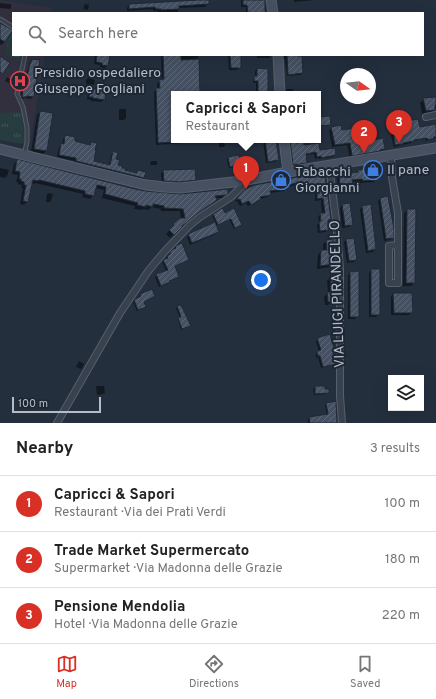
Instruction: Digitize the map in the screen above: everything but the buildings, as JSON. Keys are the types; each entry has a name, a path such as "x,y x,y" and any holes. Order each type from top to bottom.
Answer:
{"main road":[{"path":"271,0 273,12"},
{"path":"278,56 280,91"},
{"path":"284,143 288,172"},
{"path":"0,149 24,156 146,184 180,188 242,181 436,148"}],"street":[{"path":"426,117 436,115"},
{"path":"391,155 392,177 398,212 398,244 398,283 389,283 389,246 398,244"},
{"name":"VIA LUIGI PIRANDELLO","path":"329,165 340,269 340,389 342,423"},
{"path":"57,423 120,313 149,270 190,225 231,197 241,187 242,181"}],"lane":[{"path":"0,19 12,26"},
{"path":"24,156 27,142 27,128 23,107 17,94 25,56"}],"shaded area":[{"name":"Presidio ospedaliero Giuseppe Fogliani","path":"0,0 52,8 51,12 12,12 12,56 45,56 30,142 24,141 22,144 0,140"}],"green space":[{"path":"12,32 12,56 21,56 20,62 5,53 8,45 5,42"},
{"path":"22,112 24,143 22,144 0,140 0,113"}],"place":[{"name":"Presidio ospedaliero Giuseppe Fogliani","path":"20,81"},
{"name":"Pensione Mendolia","path":"399,143"},
{"name":"Trade Market Supermercato","path":"364,153"},
{"name":"Il pane","path":"373,170"},
{"name":"Tabacchi Giorgianni","path":"281,180"},
{"name":"Capricci & Sapori","path":"246,189"}]}
